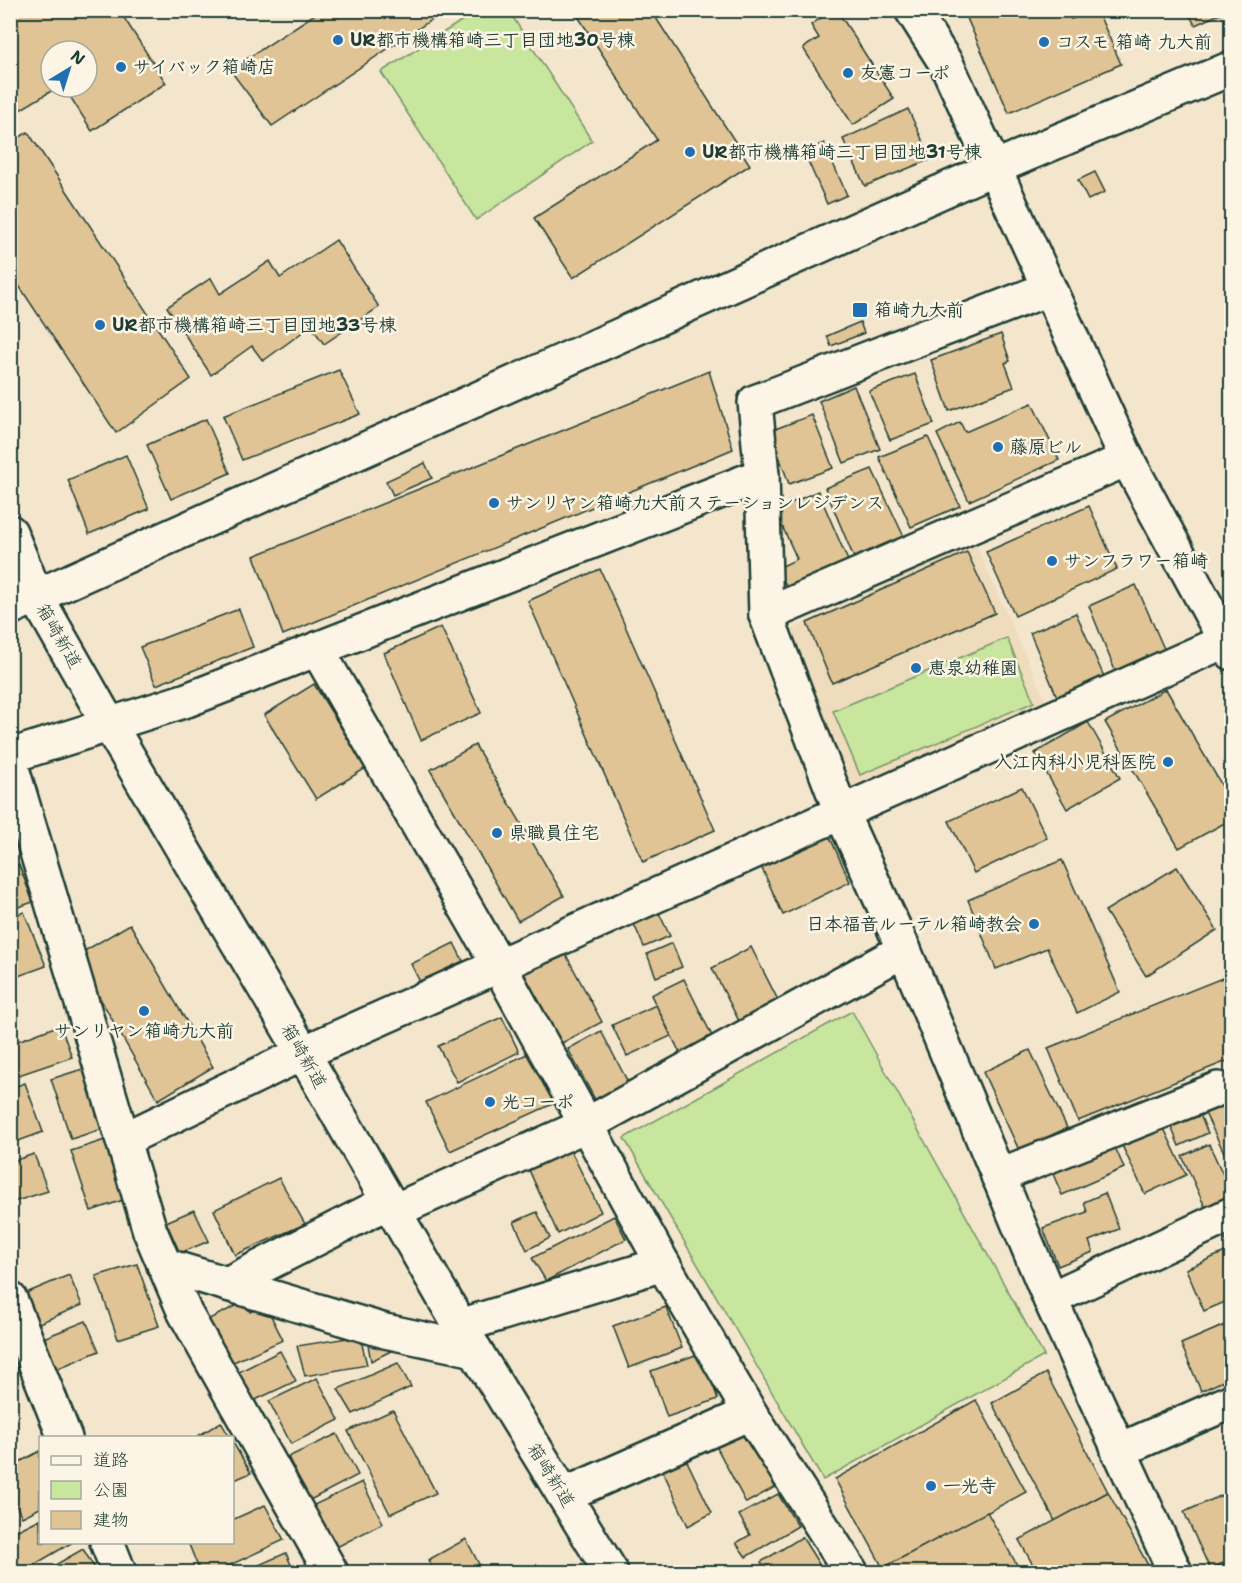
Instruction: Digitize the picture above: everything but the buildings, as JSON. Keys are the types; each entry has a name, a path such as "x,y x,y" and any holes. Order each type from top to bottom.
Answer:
{"street":[{"path":"123,1140 303,1053 498,964 841,812 1228,647 1127,459 946,65 914,11"},
{"path":"23,602 994,168 1232,68"},
{"path":"1048,289 755,402 762,475 766,615 841,812 904,950 1050,1299 1175,1572"},
{"path":"766,615 1127,459"},
{"path":"10,756 187,700 762,475"},
{"name":"箱崎新道","path":"10,532 23,602 110,726 303,1053 467,1338 611,1572"},
{"path":"317,649 498,964 663,1264 750,1413 851,1572"},
{"path":"10,762 150,1231 185,1313 331,1572"},
{"path":"227,1284 391,1207 586,1125 904,950"},
{"path":"998,1176 1218,1089"},
{"path":"1050,1299 1232,1214"},
{"path":"164,1265 385,1331 467,1338 663,1264"},
{"path":"10,1299 66,1436"},
{"path":"1118,1451 1232,1401"},
{"path":"564,1496 750,1413"},
{"path":"108,1544 119,1572"}],"shaded area":[{"name":"恵泉幼稚園","path":"974,541 1048,705 850,792 786,632"}],"green space":[{"path":"477,11 509,11 592,141 476,220 381,72"},
{"path":"1007,638 1034,702 860,775 833,711"},
{"path":"852,1011 1044,1356 823,1480 624,1138"}],"place":[{"name":"UR都市機構箱崎三丁目団地30号棟","path":"338,40"},
{"name":"コスモ 箱崎 九大前","path":"1044,42"},
{"name":"サイバック箱崎店","path":"121,67"},
{"name":"友憲コーポ","path":"848,73"},
{"name":"UR都市機構箱崎三丁目団地31号棟","path":"690,152"},
{"name":"箱崎九大前","path":"860,310"},
{"name":"UR都市機構箱崎三丁目団地33号棟","path":"100,325"},
{"name":"藤原ビル","path":"998,447"},
{"name":"サンリヤン箱崎九大前ステーションレジデンス","path":"494,503"},
{"name":"サンフラワー箱崎","path":"1052,561"},
{"name":"恵泉幼稚園","path":"916,668"},
{"name":"入江内科小児科医院","path":"1168,762"},
{"name":"県職員住宅","path":"497,833"},
{"name":"日本福音ルーテル箱崎教会","path":"1034,924"},
{"name":"サンリヤン箱崎九大前","path":"144,1011"},
{"name":"光コーポ","path":"490,1102"},
{"name":"一光寺","path":"931,1486"}]}
